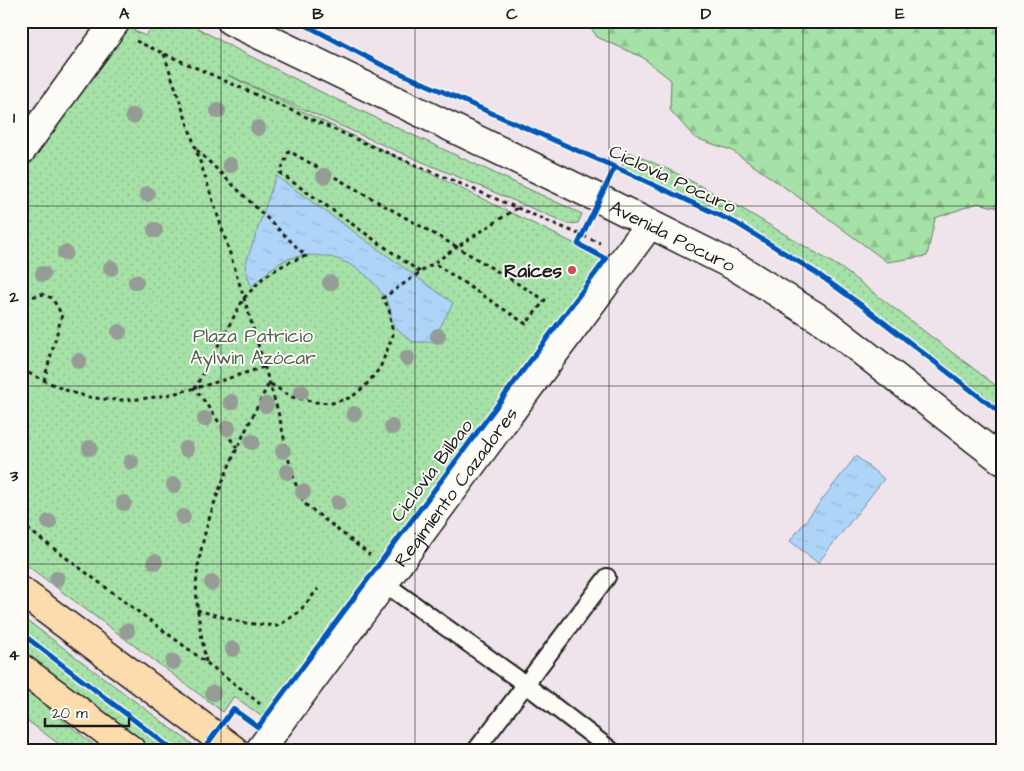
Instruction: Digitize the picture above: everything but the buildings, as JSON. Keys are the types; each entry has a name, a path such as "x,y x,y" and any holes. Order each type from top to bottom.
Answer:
{"main road":[{"name":"Avenida Pocuro","path":"231,21 600,199 738,268 823,321 1003,461"},
{"path":"21,151 114,25"},
{"name":"Regimiento Cazadores","path":"260,750 650,224"},
{"path":"21,592 234,750"},
{"path":"21,668 131,750"}],"lane":[{"path":"389,577 610,750"},
{"path":"476,750 607,577"}],"path":[{"path":"114,25 164,54 582,237 629,253"},
{"path":"164,54 244,298 281,422 300,496 305,504 389,577"},
{"path":"195,388 244,298 264,278 280,267 306,256 196,149"},
{"path":"420,272 280,173 289,151 457,247 545,300 526,324 434,263"},
{"path":"578,244 600,199"},
{"path":"269,383 292,397 315,402 332,403 352,396 366,385 380,368 393,335 389,309 382,298 518,208"},
{"path":"21,306 26,299 41,294 52,298 62,315 44,380"},
{"path":"21,370 74,393 116,400 157,396 195,388 264,367"},
{"path":"206,662 197,610 198,568 208,524 228,467 269,383"},
{"path":"195,388 237,449"},
{"path":"21,524 206,662 272,714 279,724"},
{"path":"197,610 244,623 278,626 299,612 318,589"}],"green space":[{"name":"Plaza Patricio Aylwin Azócar","path":"157,21 185,21 327,95 582,214 578,223 569,224 392,149 228,75 606,259 265,719 234,696 223,712 21,561 21,174 127,27 145,36"},
{"path":"587,21 1003,21 1003,209 978,203 935,218 927,256 887,262 731,150 695,138 670,110 671,80 642,57 597,37"},
{"path":"629,152 674,172 736,205 841,268 1003,391 1003,415 865,307 815,272 736,223 620,171"},
{"path":"21,616 200,750 143,750 21,658"},
{"path":"29,693 100,750 67,750 21,716 21,695"}],"water":[{"path":"276,176 453,303 432,342 413,342 400,331 393,324 391,310 378,288 360,271 338,259 313,255 288,259 273,267 251,287 245,266"},
{"path":"856,456 884,479 818,563 790,541"}],"cycle path":[{"name":"Ciclovía Pocuro","path":"298,21 382,65 615,167 736,223 815,272 864,307 1003,415"},
{"name":"Ciclovía Pocuro","path":"203,750 233,709 258,727 606,259 578,244 615,167"},
{"path":"21,633 173,750"}],"place":[{"name":"Raíces","path":"572,270"}]}
